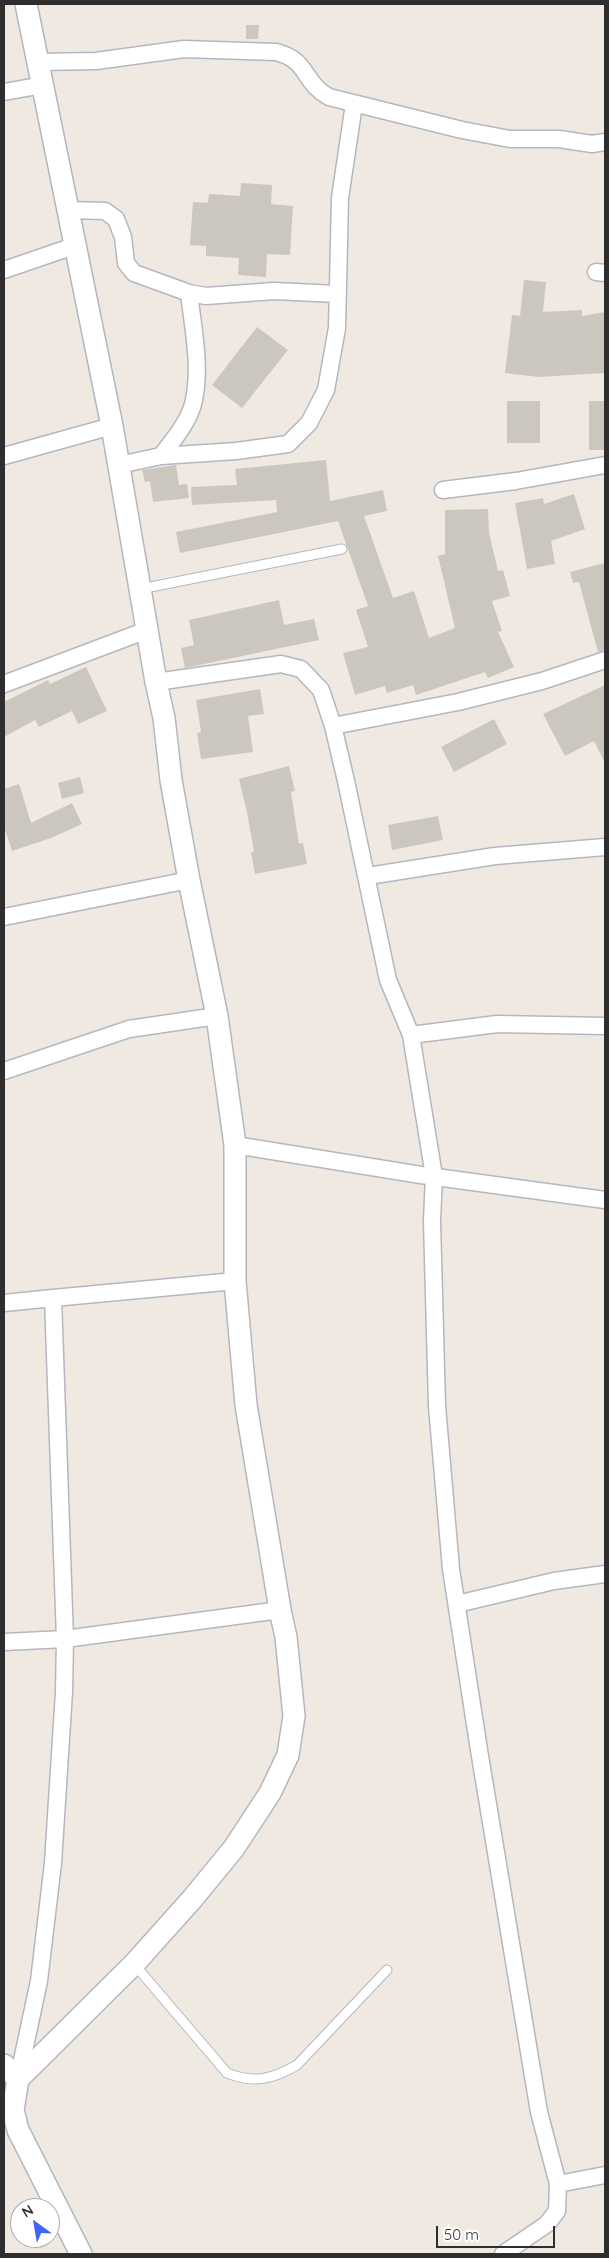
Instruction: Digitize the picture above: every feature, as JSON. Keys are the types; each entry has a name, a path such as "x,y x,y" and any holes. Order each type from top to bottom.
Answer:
{"street":[{"path":"11,2072 134,1964 234,1848 270,1793 288,1755 294,1716 293,1689 286,1637 246,1405 235,1281 235,1145 216,1016 171,780 164,718 156,682 112,426 26,4"},
{"path":"38,62 96,61 184,49 276,52 290,56 298,61 317,90 329,97 354,104 462,130 510,138 559,139 592,144 605,142"},
{"path":"4,92 43,85"},
{"path":"119,465 161,456 236,451 288,444 309,423 326,390 338,328 340,198 354,104"},
{"path":"67,210 106,211 116,219 123,237 126,263 134,273 189,293 206,296 274,291 338,294"},
{"path":"4,270 74,246"},
{"path":"161,456 182,427 194,402 196,360 189,293"},
{"path":"4,456 112,426"},
{"path":"443,490 516,481 605,465"},
{"path":"4,684 147,630"},
{"path":"333,726 495,693 542,681 605,660"},
{"path":"156,682 281,664 301,669 312,678 321,690 333,726 368,876 376,928 388,980 412,1035 434,1176 432,1221 437,1406 451,1569 539,2112 558,2184 557,2211 547,2224 503,2254"},
{"path":"368,876 496,856 605,847"},
{"path":"4,917 189,880"},
{"path":"4,1071 129,1029 216,1016"},
{"path":"412,1035 497,1024 605,1026"},
{"path":"235,1145 605,1204"},
{"path":"4,1303 235,1281"},
{"path":"53,1298 65,1639 64,1692 53,1863 40,1981 11,2072 8,2105 27,2151 77,2253"},
{"path":"457,1604 554,1581 605,1574"},
{"path":"4,1642 65,1639 280,1610"},
{"path":"558,2184 605,2175"}],"lane":[{"path":"140,589 342,549"},
{"path":"134,1964 227,2073 242,2079 256,2080 280,2075 297,2065 387,1970"}],"building":[{"path":"246,25 259,25 258,39 246,39"},
{"path":"241,183 272,185 271,204 293,206 290,255 267,254 266,277 238,275 239,258 206,256 206,246 190,245 193,202 208,203 209,194 240,196"},
{"path":"524,280 546,282 543,312 582,310 582,316 605,312 605,373 539,377 505,373 512,315 520,316"},
{"path":"257,327 288,350 242,408 212,385"},
{"path":"507,401 540,401 540,443 507,443"},
{"path":"589,401 605,401 605,450 589,450"},
{"path":"326,460 330,501 383,490 387,511 364,516 393,598 414,591 429,638 455,628 438,556 445,554 445,510 488,509 489,533 498,571 503,570 510,596 492,601 502,631 498,632 514,667 488,678 485,672 416,695 413,685 387,693 385,686 355,695 343,653 368,647 356,610 368,606 338,521 180,553 176,532 277,512 276,500 192,505 191,487 237,485 235,469"},
{"path":"176,465 179,485 187,484 189,498 153,502 150,481 145,482 142,470"},
{"path":"574,494 585,529 551,541 555,564 527,569 515,503 543,498 544,504"},
{"path":"605,563 605,650 598,652 579,582 573,583 570,572"},
{"path":"279,600 284,625 314,619 319,640 185,668 181,648 194,645 189,620"},
{"path":"86,667 107,711 78,724 72,711 39,727 35,720 4,737 4,702 48,680 50,684"},
{"path":"605,685 605,763 594,741 565,756 543,714"},
{"path":"260,689 264,714 248,716 253,752 201,759 197,733 201,732 196,700"},
{"path":"494,719 507,744 454,772 441,747"},
{"path":"289,766 295,791 291,792 299,844 303,843 307,864 255,874 251,852 254,852 239,779"},
{"path":"80,777 84,793 62,799 58,783"},
{"path":"19,784 31,823 72,803 82,824 51,838 12,851 4,827 4,789"},
{"path":"438,816 443,840 392,850 388,825"}]}
